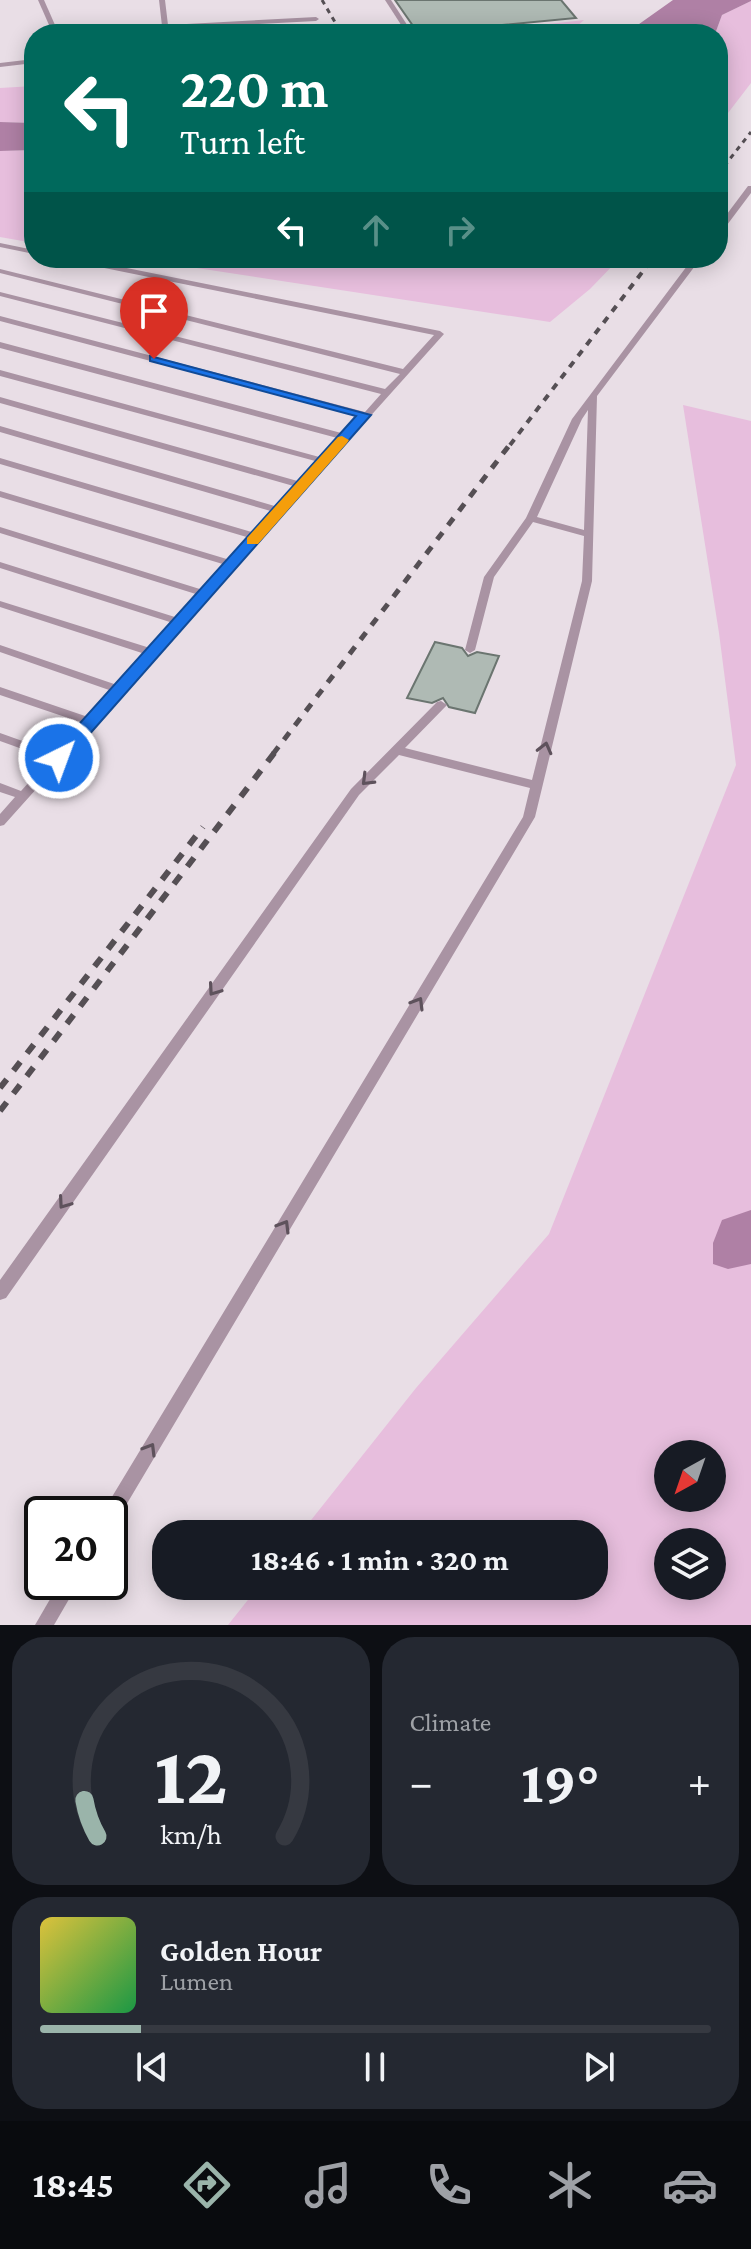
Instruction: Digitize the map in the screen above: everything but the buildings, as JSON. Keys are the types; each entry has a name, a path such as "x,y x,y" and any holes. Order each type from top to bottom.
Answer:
{"lane":[{"path":"41,0 52,24"},
{"path":"162,0 165,24"},
{"path":"388,0 404,24"},
{"path":"222,24 316,19"},
{"path":"0,65 24,62"},
{"path":"728,218 751,188"},
{"path":"0,245 24,250"},
{"path":"0,822 440,334 114,268"},
{"path":"470,650 489,577 531,518 577,419 689,268"},
{"path":"0,271 404,372"},
{"path":"0,294 385,392"},
{"path":"0,318 365,415"},
{"path":"0,345 345,437"},
{"path":"0,373 324,461"},
{"path":"122,1496 529,817 587,581 593,396"},
{"path":"0,400 302,485"},
{"path":"0,429 280,511"},
{"path":"0,461 256,537"},
{"path":"0,494 233,564"},
{"path":"531,518 588,534"},
{"path":"0,530 206,594"},
{"path":"0,565 181,622"},
{"path":"0,604 153,653"},
{"path":"0,648 121,690"},
{"path":"0,691 91,722"},
{"path":"0,1293 355,792 441,705"},
{"path":"0,737 59,758"},
{"path":"396,750 535,785"},
{"path":"0,787 24,796"},
{"path":"44,1625 59,1600"}],"shaded area":[{"path":"673,0 751,0 722,15 719,24 639,24"},
{"path":"751,1 751,83 728,113 728,24 719,24 722,15"},
{"path":"584,20 579,24 548,24"},
{"path":"24,87 24,123 0,122 0,88"},
{"path":"0,122 24,123 24,150 0,151"},
{"path":"24,150 24,241 0,237 0,151"},
{"path":"196,268 610,268 550,322"},
{"path":"683,405 751,421 751,1625 228,1625 248,1600 608,1600 608,1520 311,1520 416,1388 549,1234 736,765 719,633"},
{"path":"751,1210 751,1264 728,1269 713,1264 713,1243 722,1220"}],"railway":[{"path":"322,0 336,24"},
{"path":"728,161 751,132"},
{"path":"510,445 645,268"},
{"path":"273,754 511,443"},
{"path":"0,1111 275,752"},
{"path":"0,1088 203,827"}],"slow traffic":[{"path":"253,541 342,440"}],"route":[{"path":"59,758 365,415 154,359"}]}
